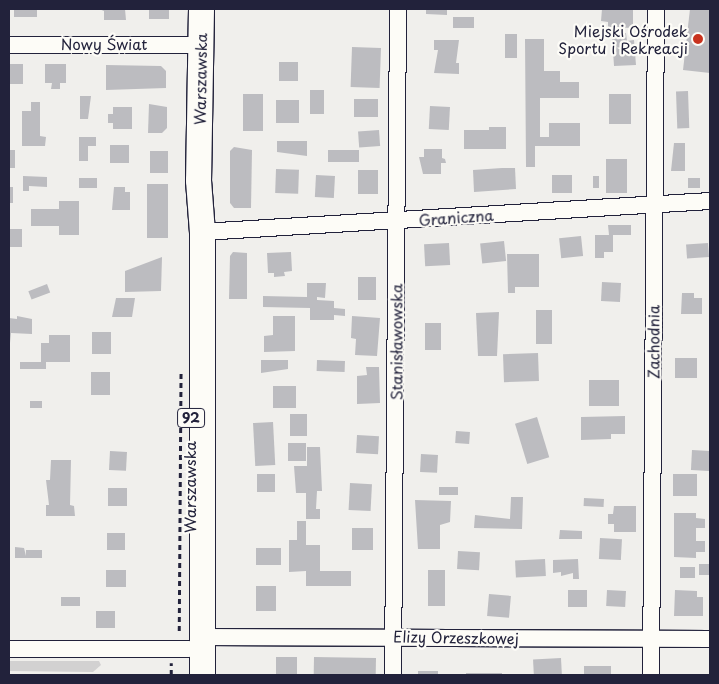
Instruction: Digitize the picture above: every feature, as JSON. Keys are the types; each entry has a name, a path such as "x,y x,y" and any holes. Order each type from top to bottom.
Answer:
{"main road":[{"name":"Warszawska","path":"188,662 202,232 198,180 201,9"},
{"name":"Warszawska","path":"188,662 192,200 198,180"}],"street":[{"name":"Stanisławowska","path":"393,675 398,9"},
{"name":"Zachodnia","path":"651,675 656,9"},
{"name":"Nowy Świat","path":"9,45 200,44"},
{"name":"Graniczna","path":"202,232 396,222 710,201"},
{"name":"Elizy Orzeszkowej","path":"9,649 188,662 393,636 710,639"}],"shaded area":[{"path":"9,661 99,661 101,665 93,672 9,671"}],"building":[{"path":"14,9 37,9 37,17 14,17"},
{"path":"99,9 125,9 126,20 104,20 104,11"},
{"path":"149,9 169,9 169,19 149,19"},
{"path":"426,9 447,9 447,15 426,14"},
{"path":"602,9 633,9 633,28 608,27 608,22 601,21"},
{"name":"Miejski Ośrodek Sportu i Rekreacji","path":"690,9 710,9 710,73 683,70"},
{"path":"453,17 474,17 474,28 453,28"},
{"path":"626,33 627,41 634,40 636,65 614,66 612,34"},
{"path":"505,34 517,34 517,58 505,58"},
{"path":"525,39 544,39 544,71 560,71 560,82 579,82 579,98 540,98 540,137 549,137 549,123 580,123 580,146 535,146 535,167 526,167"},
{"path":"434,40 459,40 456,63 459,63 459,74 434,73 438,50 434,50"},
{"path":"352,47 381,48 380,88 351,87"},
{"path":"279,62 298,62 298,81 279,81"},
{"path":"9,64 23,64 23,84 9,84"},
{"path":"45,64 66,64 66,83 60,83 60,89 51,89 52,83 45,83"},
{"path":"106,65 161,66 166,71 166,88 106,90"},
{"path":"310,90 324,90 324,114 310,114"},
{"path":"676,91 688,91 689,128 677,128"},
{"path":"243,94 263,94 263,131 243,131"},
{"path":"609,94 631,94 631,124 609,124"},
{"path":"80,96 91,96 88,119 80,119"},
{"path":"354,99 378,99 378,117 354,117"},
{"path":"276,100 299,100 299,123 276,123"},
{"path":"31,102 40,102 40,136 46,137 45,146 22,146 22,111 31,111"},
{"path":"149,104 167,107 167,128 162,133 148,133"},
{"path":"430,106 450,107 449,130 429,129"},
{"path":"113,107 132,107 132,129 113,129 113,123 108,123 108,114 113,114"},
{"path":"489,127 506,127 506,149 464,149 464,130 489,130"},
{"path":"379,130 380,146 359,147 358,131"},
{"path":"79,137 96,137 96,146 88,146 88,161 79,161"},
{"path":"277,141 307,141 307,156 277,152"},
{"path":"674,143 685,143 685,171 671,171"},
{"path":"110,145 129,145 129,163 110,163"},
{"path":"234,147 252,150 251,208 234,208 230,203 230,151"},
{"path":"424,149 442,149 442,158 445,159 446,163 441,163 441,174 423,174 419,157 424,157"},
{"path":"9,150 15,150 15,168 9,168"},
{"path":"328,150 359,150 359,162 328,162"},
{"path":"150,151 168,151 168,173 150,173"},
{"path":"606,159 627,159 627,193 606,193"},
{"path":"515,168 516,189 474,192 473,170"},
{"path":"276,169 299,170 298,194 275,193"},
{"path":"358,170 378,170 378,194 358,194"},
{"path":"316,175 335,176 334,198 315,197"},
{"path":"552,175 572,175 572,193 552,193"},
{"path":"23,176 47,177 47,187 29,186 29,191 23,191"},
{"path":"593,176 599,176 599,188 593,188"},
{"path":"79,178 97,178 97,188 79,188"},
{"path":"688,178 700,178 700,188 688,188"},
{"path":"147,184 168,184 168,238 147,238"},
{"path":"9,187 13,187 13,203 9,203"},
{"path":"114,187 125,187 125,192 130,192 130,210 112,210"},
{"path":"59,201 79,201 79,235 59,235 59,226 31,226 31,209 59,209"},
{"path":"608,225 631,225 631,235 613,235 613,252 604,252 604,258 595,258 595,235 609,235"},
{"path":"9,229 22,229 22,247 9,247"},
{"path":"581,236 583,256 561,258 559,238"},
{"path":"504,241 506,261 482,263 480,244"},
{"path":"449,243 450,265 425,266 424,244"},
{"path":"708,243 709,257 687,259 686,245"},
{"path":"233,252 247,253 247,299 229,299 230,256"},
{"path":"291,252 292,271 284,272 285,276 274,277 274,273 268,273 267,253"},
{"path":"507,254 539,254 539,287 515,287 515,293 508,293"},
{"path":"162,257 161,291 125,292 125,271"},
{"path":"358,277 376,277 376,300 358,300"},
{"path":"602,282 621,283 620,302 601,301"},
{"path":"307,283 326,283 325,298 317,297 317,300 334,301 334,308 345,309 345,316 334,315 334,320 310,320 310,308 263,307 263,296 307,297"},
{"path":"47,284 50,292 32,300 28,291"},
{"path":"682,293 694,293 694,298 702,298 702,314 681,314"},
{"path":"116,298 135,298 132,317 112,317"},
{"path":"536,310 552,310 552,344 536,344"},
{"path":"499,312 497,356 478,356 476,313"},
{"path":"17,316 32,319 32,334 11,333 9,353 9,318 17,319"},
{"path":"273,316 295,316 295,351 264,352 264,336 273,335"},
{"path":"352,316 380,318 377,356 355,355 356,339 351,338"},
{"path":"425,323 441,323 441,350 425,350"},
{"path":"92,332 111,332 111,354 92,354"},
{"path":"49,335 70,335 70,362 46,362 46,369 20,369 20,362 41,362 41,343 49,343"},
{"path":"538,353 539,381 504,382 503,354"},
{"path":"675,358 697,358 697,378 675,378"},
{"path":"261,360 288,360 288,369 261,373"},
{"path":"317,360 345,361 345,372 317,371"},
{"path":"366,367 379,367 380,403 357,404 357,376 367,375"},
{"path":"91,372 110,372 110,395 91,395"},
{"path":"589,380 619,380 619,406 589,406"},
{"path":"273,386 296,386 296,408 273,408"},
{"path":"30,401 42,401 42,408 30,408"},
{"path":"290,414 307,414 307,436 290,436"},
{"path":"625,416 625,434 611,434 611,439 581,440 581,417"},
{"path":"537,417 549,457 527,464 515,424"},
{"path":"273,422 275,465 255,466 253,423"},
{"path":"456,431 470,432 469,444 455,443"},
{"path":"357,435 379,436 378,454 356,453"},
{"path":"288,443 306,443 306,461 288,461"},
{"path":"307,447 320,447 322,491 317,491 316,509 320,509 320,519 306,519 306,493 296,493 294,466 307,466"},
{"path":"692,450 710,451 709,471 691,470"},
{"path":"110,451 127,452 126,471 109,470"},
{"path":"421,454 438,455 437,473 420,472"},
{"path":"51,460 71,460 70,505 74,506 75,516 46,516 46,505 49,505 46,480 50,480"},
{"path":"257,474 275,474 275,492 257,492"},
{"path":"673,474 697,474 697,496 673,496"},
{"path":"350,483 372,484 371,511 349,510"},
{"path":"439,487 458,487 458,495 439,495"},
{"path":"108,488 127,488 127,506 108,506"},
{"path":"511,497 523,497 522,529 474,528 475,515 510,519"},
{"path":"584,498 604,499 604,507 584,506"},
{"path":"415,500 451,501 450,522 440,525 440,549 418,549"},
{"path":"614,506 636,506 636,532 614,532 614,524 608,524 608,514 613,514"},
{"path":"674,513 696,513 696,518 705,519 705,528 696,528 696,541 705,541 705,552 696,552 696,558 674,557"},
{"path":"297,521 306,521 306,545 320,545 320,571 351,571 351,586 306,586 306,571 289,572 289,540 297,540"},
{"path":"352,528 373,528 373,550 352,550"},
{"path":"560,530 582,531 582,539 559,539"},
{"path":"107,533 125,533 125,550 107,550"},
{"path":"600,538 622,539 621,560 599,559"},
{"path":"15,547 24,548 26,556 26,550 42,550 42,558 15,558"},
{"path":"256,548 281,548 281,565 256,565"},
{"path":"458,551 480,552 479,570 457,569"},
{"path":"545,559 546,576 516,578 515,561"},
{"path":"578,559 579,579 573,579 573,573 561,576 561,572 553,573 553,560"},
{"path":"699,564 710,564 710,575 699,575"},
{"path":"680,567 695,567 695,578 680,578"},
{"path":"106,570 126,570 126,587 106,587"},
{"path":"428,570 445,570 445,606 428,606"},
{"path":"256,586 276,586 276,611 256,611"},
{"path":"568,590 587,590 587,607 568,607"},
{"path":"607,590 626,591 625,607 606,606"},
{"path":"675,590 697,591 697,597 703,597 703,616 674,616"},
{"path":"489,594 511,596 509,618 487,616"},
{"path":"61,597 80,597 80,606 61,606"},
{"path":"96,611 115,611 115,628 96,628"},
{"path":"276,657 297,657 297,675 276,675"},
{"path":"314,657 376,658 376,675 314,674"},
{"path":"561,658 562,675 534,675 533,659"},
{"path":"584,666 611,666 611,675 584,675"},
{"path":"418,671 438,671 438,675 418,675"},
{"path":"466,673 502,673 502,675 466,675"}],"place":[{"name":"Miejski Ośrodek Sportu i Rekreacji","path":"698,39"}]}
